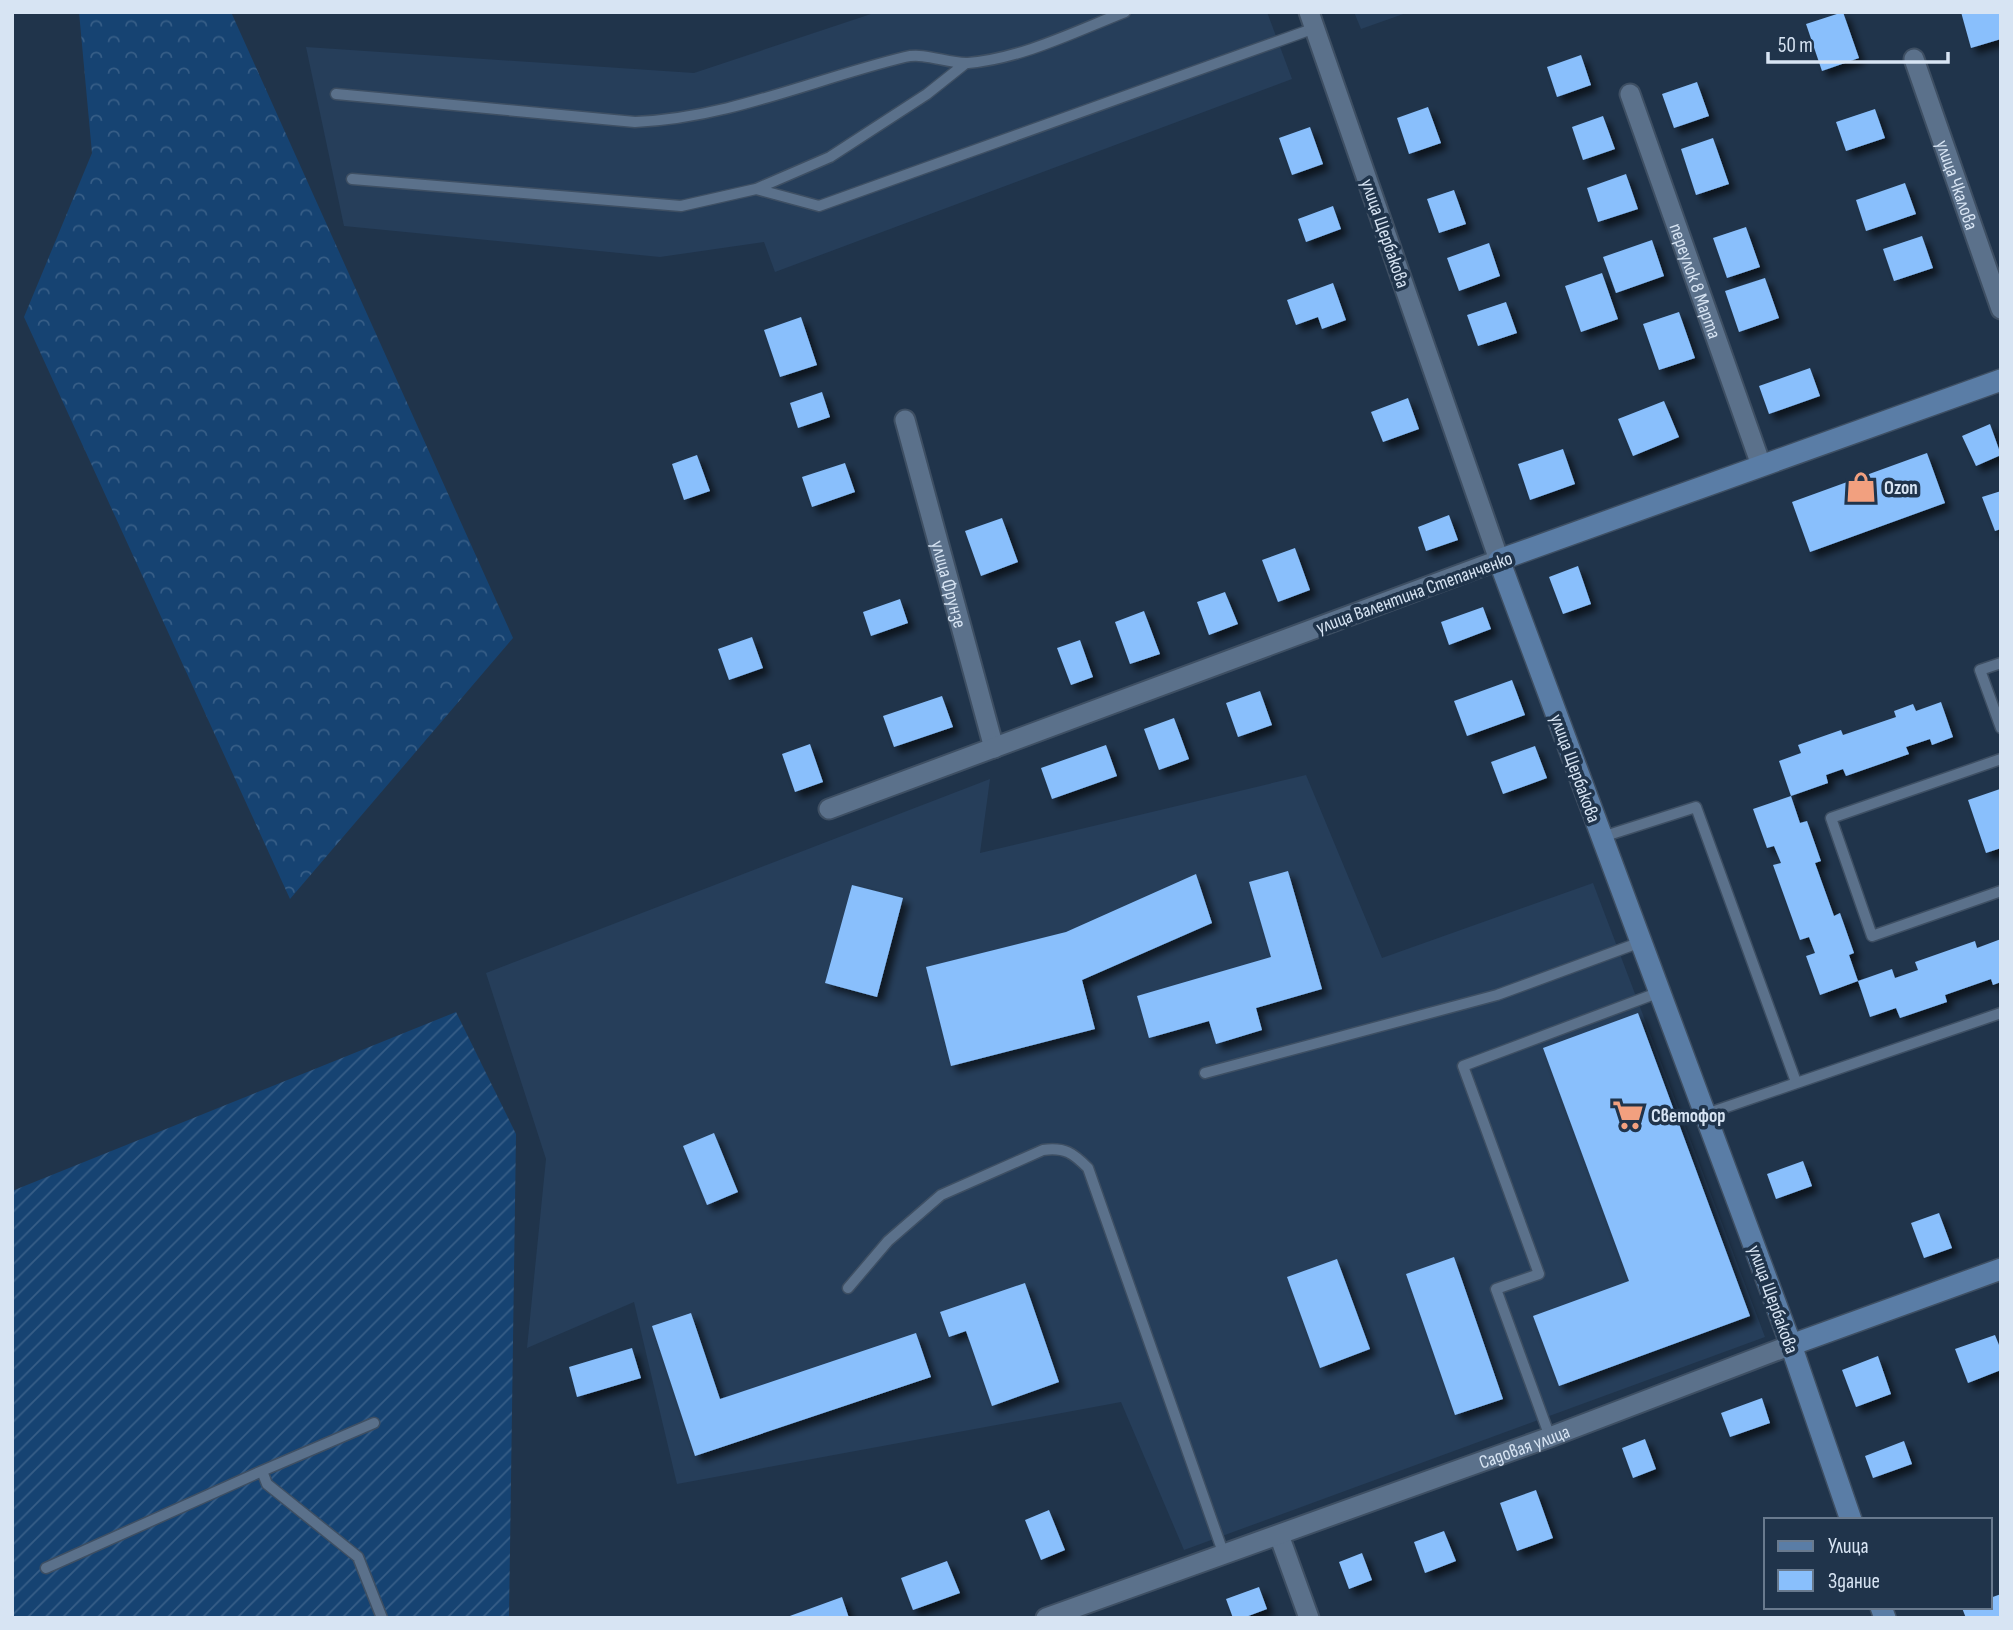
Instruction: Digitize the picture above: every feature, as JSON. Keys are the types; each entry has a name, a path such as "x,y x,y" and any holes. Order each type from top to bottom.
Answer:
{"street":[{"name":"улица Щербакова","path":"1312,20 1499,560 1791,1345 1850,1518"},
{"name":"улица Чкалова","path":"1914,60 2001,309"},
{"name":"переулок 8 Марта","path":"1630,94 1761,465"},
{"name":"улица Валентина Степанченко","path":"829,809 1499,560 2001,380"},
{"name":"улица Фрунзе","path":"905,420 994,748"},
{"name":"Садовая улица","path":"1045,1618 1550,1437 2001,1269"},
{"path":"1279,1535 1309,1618"}],"lane":[{"path":"336,94 635,122 678,120 741,106 908,56 966,63 1018,54 1125,12"},
{"path":"756,189 819,206 1312,20"},
{"path":"352,179 681,206 756,189 830,157 927,94 966,63"},
{"path":"2001,663 1980,670 2001,728"},
{"path":"2001,759 1831,818 1872,936 2001,891"},
{"path":"1602,836 1696,807 1796,1082"},
{"path":"1205,1073 1497,995 1641,942"},
{"path":"1550,1437 1496,1289 1539,1274 1463,1066 1660,992"},
{"path":"1705,1114 2001,1013"},
{"path":"848,1287 888,1241 941,1195 1043,1150 1061,1148 1075,1155 1088,1168 1224,1555"},
{"path":"46,1568 374,1423"},
{"path":"262,1471 267,1484 358,1557 382,1618"}],"shaded area":[{"path":"877,12 1267,12 1292,79 775,272 764,242 660,257 344,226 306,47 694,73"},
{"path":"1354,12 1409,12 1361,29"},
{"path":"1306,775 1382,958 1593,883 1765,1337 1184,1550 1121,1402 677,1484 634,1302 527,1348 546,1159 486,973 990,779 980,853"}],"green space":[{"path":"79,12 231,12 513,638 290,899 24,317 92,153"},
{"path":"456,1012 516,1134 509,1618 12,1618 12,1191"}],"building":[{"path":"1843,12 1859,58 1822,71 1806,24"},
{"path":"1961,12 2001,12 2001,39 1971,48"},
{"path":"1581,55 1591,85 1557,97 1547,67"},
{"path":"1697,82 1709,116 1674,128 1662,94"},
{"path":"1428,107 1441,143 1409,154 1397,118"},
{"path":"1875,109 1885,138 1846,151 1836,122"},
{"path":"1603,116 1615,149 1583,160 1572,127"},
{"path":"1310,127 1323,164 1292,175 1279,138"},
{"path":"1713,138 1729,184 1696,195 1681,149"},
{"path":"1626,174 1638,209 1598,222 1587,188"},
{"path":"1905,183 1916,214 1866,231 1856,200"},
{"path":"1454,190 1466,224 1439,233 1427,199"},
{"path":"1333,206 1341,229 1306,242 1298,219"},
{"path":"1746,227 1760,267 1727,278 1713,238"},
{"path":"1922,236 1933,268 1894,281 1883,249"},
{"path":"1652,240 1664,276 1616,293 1603,257"},
{"path":"1489,243 1500,276 1459,291 1447,258"},
{"path":"1602,273 1618,319 1581,332 1565,286"},
{"path":"1765,278 1779,318 1739,332 1725,291"},
{"path":"1333,283 1346,320 1322,329 1318,317 1296,325 1287,300"},
{"path":"1506,302 1517,333 1478,346 1467,315"},
{"path":"1679,312 1695,358 1659,370 1643,324"},
{"path":"801,317 817,365 780,377 764,330"},
{"path":"1810,368 1820,396 1769,414 1759,386"},
{"path":"822,392 830,417 798,428 790,403"},
{"path":"1408,398 1419,429 1383,442 1371,412"},
{"path":"1664,401 1679,437 1633,456 1618,419"},
{"path":"1990,424 2001,455 1976,466 1962,436"},
{"path":"1563,449 1575,484 1530,500 1518,464"},
{"path":"1927,453 1945,503 1810,552 1792,502"},
{"path":"697,455 710,491 684,500 672,464"},
{"path":"845,463 855,492 812,507 802,477"},
{"path":"2001,491 2001,529 1995,531 1982,497"},
{"path":"1449,515 1458,540 1426,551 1418,527"},
{"path":"1002,518 1018,562 981,576 965,531"},
{"path":"1295,548 1310,590 1278,602 1262,560"},
{"path":"1578,566 1591,604 1563,614 1549,577"},
{"path":"1225,592 1238,624 1209,635 1197,602"},
{"path":"900,599 908,623 871,636 863,612"},
{"path":"1483,607 1491,629 1449,645 1441,622"},
{"path":"1144,611 1160,654 1130,664 1115,622"},
{"path":"752,637 763,668 729,680 718,649"},
{"path":"1080,640 1093,677 1071,685 1057,648"},
{"path":"1512,680 1525,715 1467,736 1454,701"},
{"path":"1260,691 1272,725 1238,737 1226,703"},
{"path":"942,696 953,727 894,747 883,716"},
{"path":"1941,702 1953,737 1932,745 1930,739 1906,747 1909,754 1846,776 1843,769 1826,775 1828,783 1791,796 1779,761 1801,753 1798,745 1841,730 1843,735 1896,717 1894,711 1913,704 1916,711"},
{"path":"1174,718 1189,759 1159,770 1144,729"},
{"path":"810,744 823,782 795,792 782,754"},
{"path":"1106,745 1117,776 1052,799 1041,768"},
{"path":"1535,746 1547,778 1503,794 1491,762"},
{"path":"2000,789 2001,848 1986,853 1968,800"},
{"path":"1791,796 1800,823 1807,821 1821,861 1815,863 1834,916 1840,913 1854,953 1849,955 1858,981 1820,995 1806,956 1815,953 1809,937 1800,940 1773,865 1781,863 1774,846 1767,848 1753,809"},
{"path":"1288,871 1322,989 1256,1008 1262,1030 1216,1044 1209,1021 1149,1038 1137,996 1271,957 1249,882"},
{"path":"1196,874 1212,923 1082,980 1095,1029 951,1066 926,967 1066,932"},
{"path":"852,885 903,898 877,997 825,983"},
{"path":"2001,939 2001,982 1993,985 1991,979 1945,995 1947,1002 1900,1018 1896,1008 1870,1017 1858,981 1892,969 1895,978 1918,970 1915,962 1975,941 1977,948"},
{"path":"1638,1013 1750,1316 1559,1386 1533,1316 1629,1281 1543,1048"},
{"path":"714,1133 738,1192 707,1205 683,1146"},
{"path":"1803,1161 1812,1186 1776,1199 1767,1174"},
{"path":"1939,1213 1952,1248 1924,1258 1911,1223"},
{"path":"1454,1257 1503,1399 1455,1415 1406,1274"},
{"path":"1337,1259 1370,1349 1320,1368 1287,1277"},
{"path":"1025,1283 1059,1382 992,1406 966,1331 949,1337 940,1312"},
{"path":"691,1313 720,1399 916,1333 931,1377 695,1456 652,1326"},
{"path":"1995,1335 2001,1350 2001,1370 1968,1383 1955,1349"},
{"path":"632,1348 641,1378 577,1397 569,1367"},
{"path":"1878,1356 1891,1394 1856,1407 1842,1370"},
{"path":"1762,1398 1770,1423 1730,1437 1721,1413"},
{"path":"1645,1439 1656,1469 1633,1478 1622,1448"},
{"path":"1904,1441 1912,1464 1873,1478 1865,1456"},
{"path":"1536,1490 1553,1538 1517,1551 1500,1503"},
{"path":"1049,1510 1065,1550 1041,1560 1025,1520"},
{"path":"1444,1531 1456,1561 1425,1573 1414,1542"},
{"path":"1362,1553 1372,1580 1349,1589 1339,1562"},
{"path":"947,1561 960,1593 913,1610 901,1578"},
{"path":"1259,1587 1267,1609 1243,1618 1233,1618 1226,1599"},
{"path":"2001,1594 2001,1618 1966,1618 1962,1609 1992,1609 1992,1597"},
{"path":"842,1597 849,1618 787,1617"}],"place":[{"name":"Ozon","path":"1861,487"},
{"name":"Светофор","path":"1628,1115"}]}
